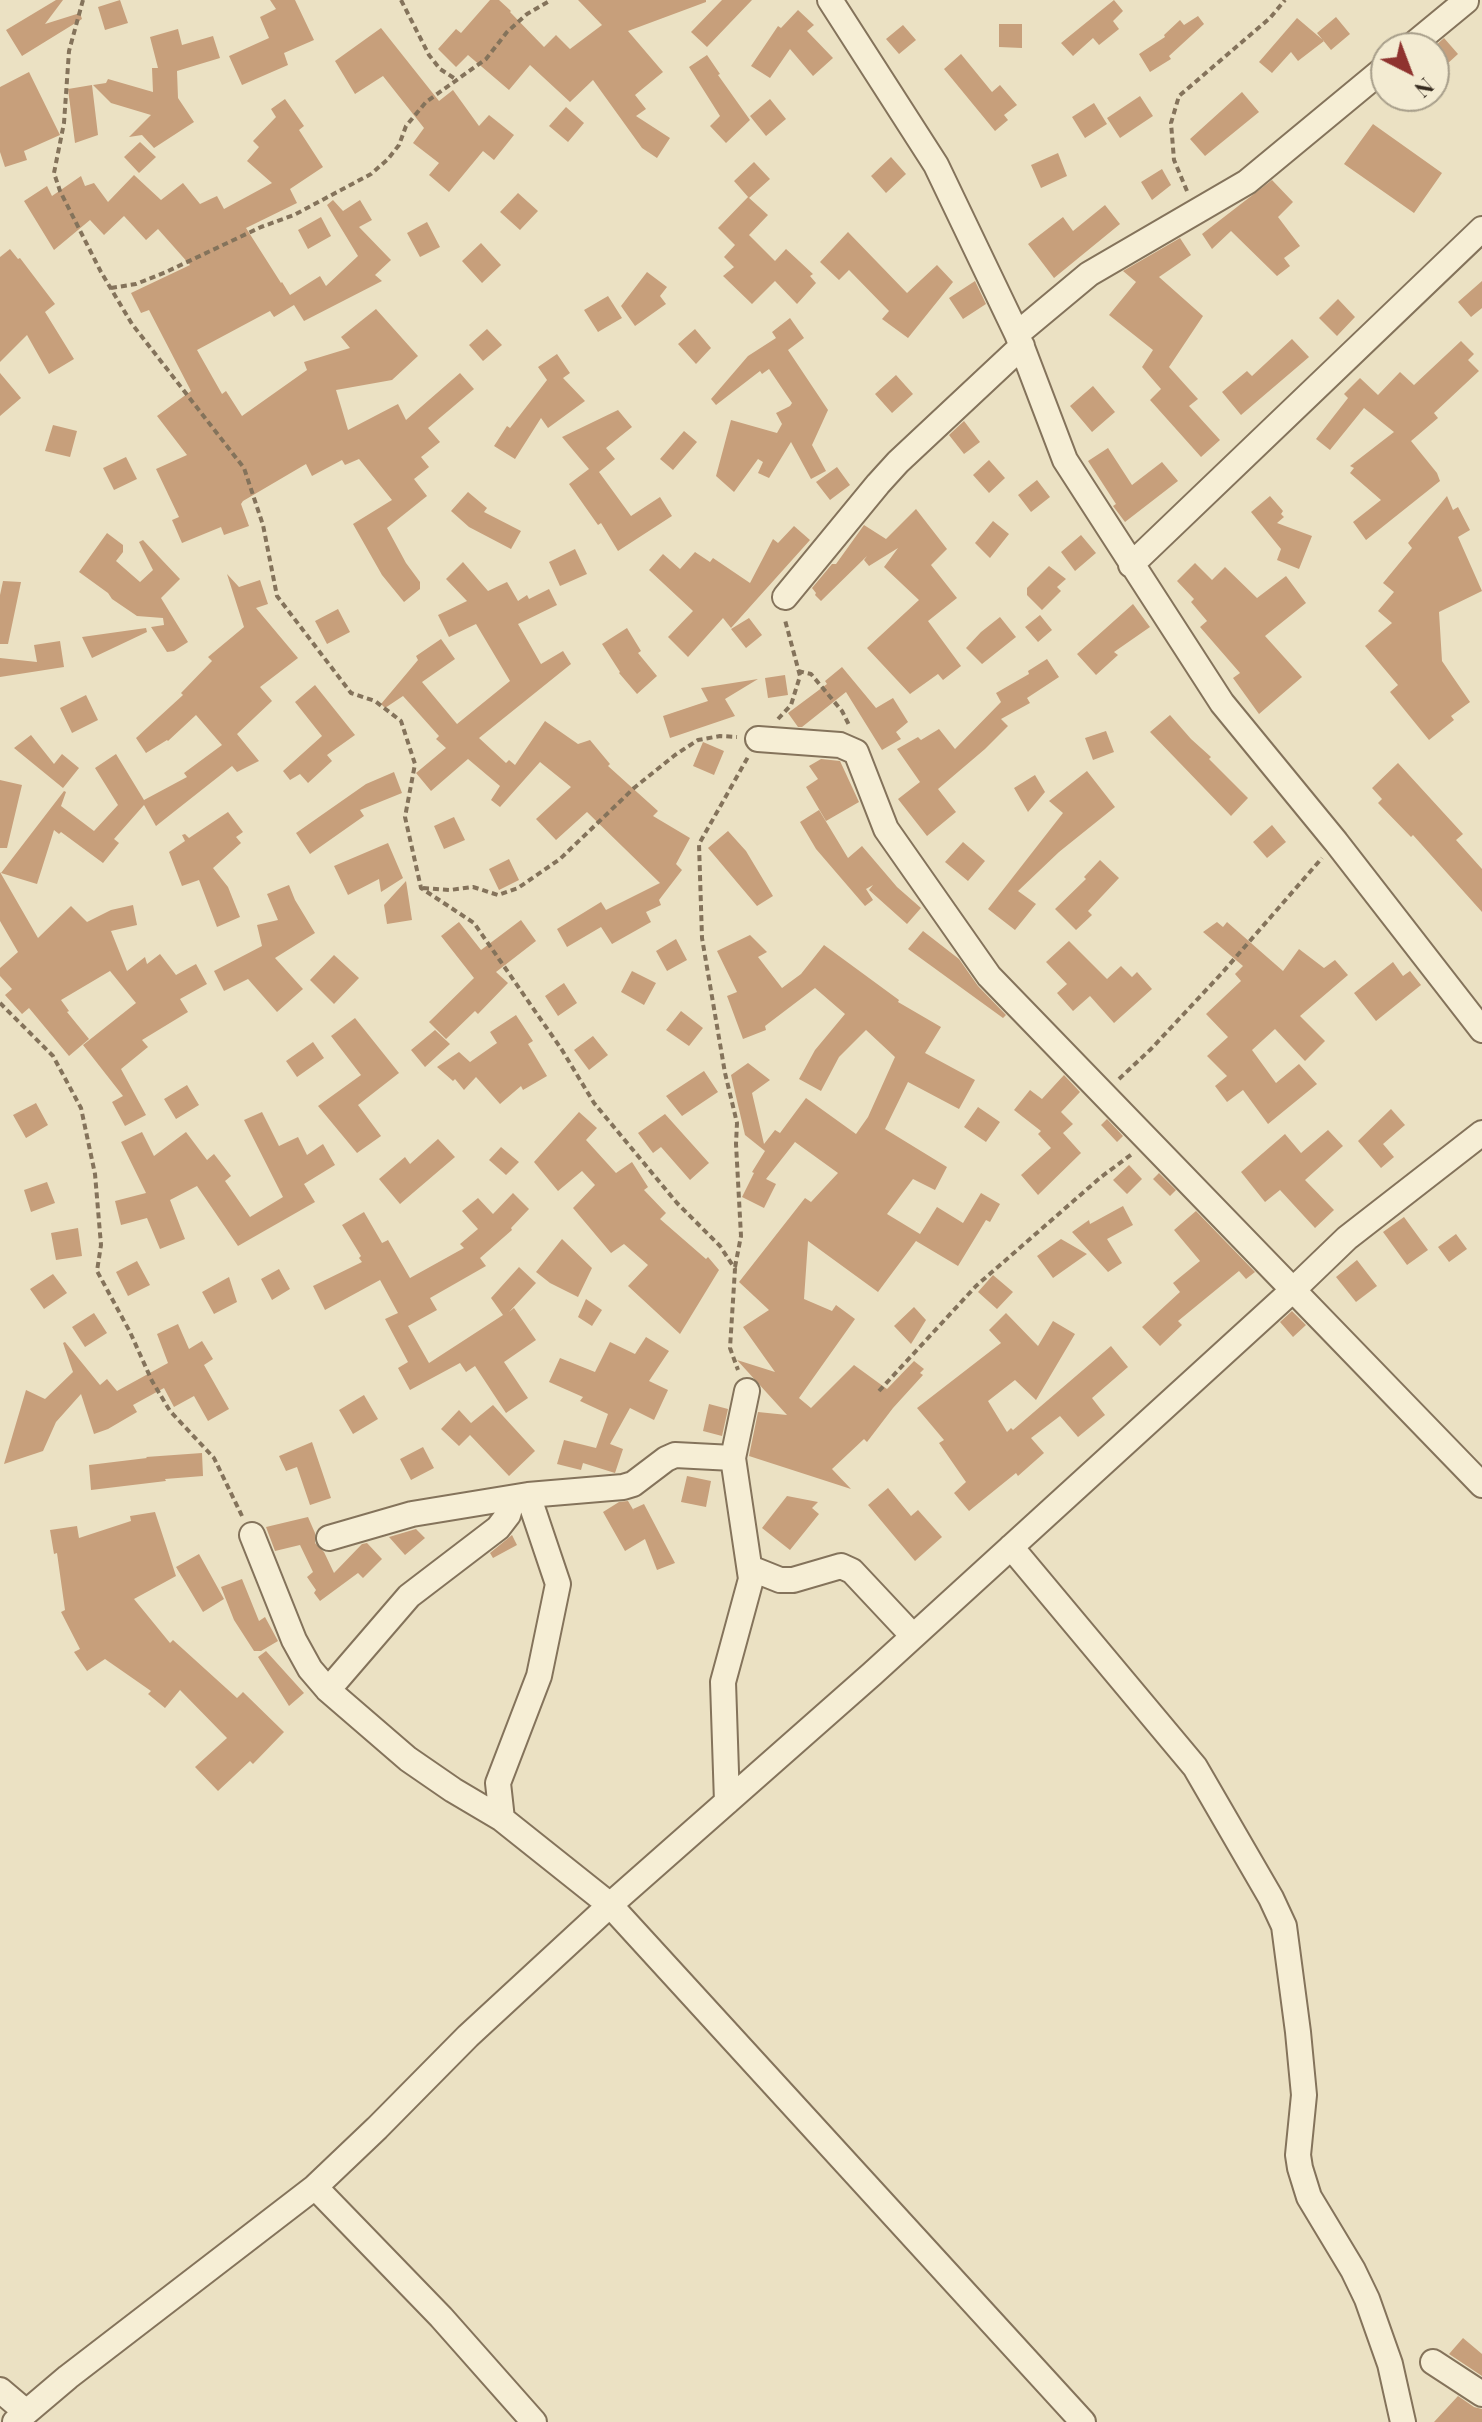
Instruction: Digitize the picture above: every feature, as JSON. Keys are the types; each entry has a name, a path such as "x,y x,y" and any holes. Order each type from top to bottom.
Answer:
{"street":[{"path":"830,0 936,165 1019,340 1065,460 1131,565 1222,703 1336,842 1482,1030"},
{"path":"1428,32 1466,1"},
{"path":"785,597 888,473 1089,274 1247,182 1370,80"},
{"path":"1131,565 1482,229"},
{"path":"758,739 840,745 856,752 886,829 989,976 1482,1485"},
{"path":"0,2390 20,2417 315,2187 468,2036 610,1905 913,1636 1347,1238 1482,1133"},
{"path":"727,1802 723,1682 751,1579 733,1458 747,1391"},
{"path":"329,1538 412,1514 520,1496 623,1487 633,1484 675,1455 733,1458"},
{"path":"328,1690 409,1596 498,1528 520,1496"},
{"path":"502,1819 498,1783 539,1676 558,1584 520,1496"},
{"path":"252,1535 294,1640 310,1669 328,1690 408,1759 502,1819 610,1905 1083,2422"},
{"path":"1011,1547 1195,1767 1284,1926 1304,2095 1298,2155 1300,2168 1309,2197 1367,2299 1390,2364 1403,2422"},
{"path":"750,1568 780,1580 793,1580 841,1566 852,1571 913,1636"},
{"path":"315,2187 441,2317 534,2422"},
{"path":"1433,2362 1482,2394"}],"path":[{"path":"83,0 69,51 64,123 54,173 60,191 132,324 244,468 263,525 277,596 351,693 375,701 401,721 415,764 405,817 421,888 474,923 562,1050 594,1103 677,1203 720,1246 735,1269"},
{"path":"401,0 429,55 440,69 457,80"},
{"path":"111,288 136,284 166,272 261,227 294,215 371,174 399,145 406,126 426,102 486,59 507,32 527,14 551,0"},
{"path":"1194,213 1174,160 1171,123 1179,96 1270,18 1285,0"},
{"path":"747,1391 730,1348 735,1269 741,1236 737,1123 725,1073 702,938 699,844 758,739 791,705 800,676 785,619 785,597"},
{"path":"798,671 811,674 842,711 852,730 856,752"},
{"path":"421,888 450,890 473,887 498,895 518,888 560,859 634,788 698,740 720,736 758,739"},
{"path":"1112,1086 1222,973 1336,842"},
{"path":"0,1003 53,1056 81,1108 95,1174 101,1245 97,1271 158,1391 170,1411 214,1458 252,1535"},
{"path":"879,1391 976,1286 1133,1153"}],"building":[{"path":"56,0 63,0 45,24 80,13 82,19 22,56 6,30"},
{"path":"120,0 128,23 105,30 98,7"},
{"path":"270,0 295,0 314,40 284,53 288,65 242,85 229,56 269,38 260,17 276,9"},
{"path":"490,0 499,0 544,47 556,35 570,49 602,25 578,0 706,0 628,31 663,72 635,95 646,109 636,116 670,138 657,158 642,148 593,80 570,102 530,65 509,90 468,55 456,67 438,49 456,29 461,33"},
{"path":"722,0 752,0 707,47 691,32"},
{"path":"1114,0 1123,11 1113,21 1119,29 1099,45 1093,38 1073,56 1061,43"},
{"path":"798,10 814,25 807,31 833,58 813,76 790,49 770,78 751,66 778,26 781,28"},
{"path":"1198,16 1204,24 1169,56 1171,59 1150,72 1139,54 1165,37 1180,20 1184,25"},
{"path":"1336,17 1350,34 1331,50 1317,33"},
{"path":"1297,18 1324,41 1298,61 1291,52 1272,73 1259,62"},
{"path":"999,24 1022,24 1022,48 999,47"},
{"path":"903,25 916,40 899,54 886,39"},
{"path":"381,28 439,101 453,90 479,126 489,115 514,135 494,160 483,151 449,192 429,175 439,163 413,143 424,128 383,76 355,94 335,61"},
{"path":"178,29 182,45 213,36 220,58 177,71 178,98 194,122 154,148 142,135 129,137 151,115 111,103 93,85 106,83 108,79 153,92 152,68 158,68 150,37"},
{"path":"1450,45 1458,54 1450,61"},
{"path":"961,54 992,92 1000,85 1017,105 1004,115 1008,120 995,131 944,69"},
{"path":"707,55 750,120 726,143 710,126 720,116 689,67"},
{"path":"29,72 60,135 24,151 27,160 5,167 0,152 0,87"},
{"path":"92,85 98,135 75,143 68,89"},
{"path":"1242,92 1259,112 1205,156 1190,139"},
{"path":"1140,96 1153,116 1120,138 1107,118"},
{"path":"285,99 304,126 299,130 323,167 290,189 297,203 246,228 281,283 290,295 320,276 326,286 358,256 327,205 333,200 343,211 360,200 372,220 359,227 391,260 375,275 382,281 304,321 294,305 274,317 270,311 197,350 222,394 226,391 242,416 307,370 304,362 350,348 341,337 376,309 418,356 392,380 336,390 348,430 398,404 406,420 460,373 474,389 428,428 440,442 421,457 429,467 414,479 427,496 387,528 420,582 420,589 404,602 382,575 353,524 392,500 359,459 345,465 342,460 312,476 306,464 243,501 241,504 249,526 224,535 221,527 182,543 172,520 179,517 156,469 187,455 157,416 191,391 149,310 141,313 131,293 190,265 158,229 146,240 124,216 104,235 90,220 54,250 24,201 47,186 52,196 81,176 85,186 94,183 108,202 134,175 161,200 183,183 200,204 217,196 224,209 272,183 247,161 259,147 253,141 276,117 271,109"},
{"path":"770,99 786,119 766,136 750,116"},
{"path":"1094,103 1107,124 1085,138 1072,117"},
{"path":"566,107 584,123 568,142 549,126"},
{"path":"1373,124 1442,173 1414,213 1344,164"},
{"path":"140,142 156,157 139,173 124,157"},
{"path":"1058,153 1067,176 1041,188 1031,165"},
{"path":"891,157 906,174 886,193 871,176"},
{"path":"754,162 770,179 749,198 734,181"},
{"path":"1162,169 1171,185 1152,200 1141,182"},
{"path":"1272,180 1293,202 1278,217 1300,246 1284,258 1290,266 1277,276 1231,231 1212,249 1202,234"},
{"path":"518,193 538,211 520,230 500,212"},
{"path":"748,197 768,215 749,235 775,261 786,249 813,274 810,276 816,283 797,304 775,281 752,304 723,276 734,267 724,257 735,245 718,228"},
{"path":"1105,205 1120,224 1054,278 1028,244 1063,217 1073,231"},
{"path":"321,217 331,236 308,249 298,230"},
{"path":"427,222 440,247 420,257 407,233"},
{"path":"848,232 907,293 937,265 953,282 908,338 882,319 889,311 849,270 839,280 820,262"},
{"path":"1180,238 1191,255 1159,277 1203,316 1169,367 1198,399 1189,406 1220,440 1201,457 1150,400 1161,389 1142,367 1153,350 1109,315 1136,282 1123,271"},
{"path":"481,243 501,265 482,283 462,261"},
{"path":"10,249 55,304 45,312 74,359 49,374 27,335 0,362 0,257"},
{"path":"647,272 667,287 660,296 666,304 635,326 621,306"},
{"path":"975,281 986,304 963,319 949,298"},
{"path":"1482,281 1482,308 1471,317 1458,302"},
{"path":"608,296 622,318 598,332 584,310"},
{"path":"1338,299 1355,317 1337,336 1319,318"},
{"path":"790,318 804,338 788,350 828,410 812,445 826,471 811,479 791,442 769,478 758,473 763,462 758,459 734,492 716,476 731,420 777,433 782,424 776,413 792,403 769,369 762,374 760,371 716,405 711,399 748,356 776,338 772,332"},
{"path":"487,329 502,345 483,361 469,345"},
{"path":"695,329 711,348 696,364 678,344"},
{"path":"1292,339 1309,357 1241,415 1222,392 1247,371 1252,376"},
{"path":"1461,341 1474,354 1468,360 1479,371 1434,413 1438,418 1411,441 1440,481 1366,540 1353,522 1381,500 1350,473 1354,468 1350,466 1394,432 1364,408 1330,450 1316,439 1348,398 1344,394 1360,378 1378,395 1400,372 1414,385"},
{"path":"557,354 570,373 563,378 585,401 548,428 541,418 515,459 494,446 547,380 538,367"},
{"path":"0,373 21,398 0,416"},
{"path":"896,375 913,394 892,413 875,394"},
{"path":"1093,386 1115,412 1092,432 1070,406"},
{"path":"618,410 632,427 606,448 615,459 599,472 631,516 660,497 672,516 618,551 601,523 598,525 569,484 589,469 562,437"},
{"path":"964,421 980,442 964,454 949,435"},
{"path":"53,425 77,431 70,457 45,451"},
{"path":"684,431 697,442 673,470 660,459"},
{"path":"1108,448 1132,485 1162,462 1178,481 1125,522 1088,461"},
{"path":"126,457 137,479 114,490 103,468"},
{"path":"989,460 1005,478 989,493 973,475"},
{"path":"837,467 850,485 830,500 816,482"},
{"path":"1037,480 1050,497 1031,512 1018,495"},
{"path":"468,492 487,508 484,512 521,531 511,549 469,527 451,511"},
{"path":"1270,496 1283,511 1281,514 1284,517 1277,523 1312,536 1299,569 1277,560 1281,549 1251,512"},
{"path":"1447,496 1453,510 1458,507 1470,530 1458,537 1482,591 1439,612 1442,661 1470,702 1451,716 1454,720 1429,740 1390,692 1398,685 1365,646 1392,623 1378,611 1394,592 1383,583 1412,548 1408,543"},
{"path":"916,509 947,549 931,565 957,598 928,621 961,666 943,680 938,674 910,694 867,648 919,600 884,567 898,548 869,566 864,560 867,556 821,601 812,588 832,564 836,564 864,525 886,539"},
{"path":"993,521 1009,534 990,558 975,543"},
{"path":"794,526 810,540 731,628 723,618 688,657 668,637 693,611 649,570 663,554 680,569 695,552 710,562 713,558 750,583 773,539 778,543"},
{"path":"107,533 123,545 123,552 116,561 140,582 153,570 139,542 143,540 180,579 161,598 188,642 167,652 151,627 164,625 163,618 137,616 79,572"},
{"path":"1081,535 1096,553 1075,571 1061,552"},
{"path":"575,549 587,574 560,586 549,562"},
{"path":"463,562 488,591 507,582 518,601 549,589 557,605 518,624 541,664 563,651 571,664 479,738 506,763 509,760 515,765 545,721 578,744 590,740 610,764 608,766 658,811 653,816 690,838 676,864 682,870 659,900 661,905 646,912 651,922 612,944 601,927 567,947 557,929 601,902 606,910 660,883 587,812 556,840 536,819 571,787 540,762 500,807 491,800 500,786 468,759 431,791 416,773 446,748 403,696 385,708 381,704 418,660 416,656 441,639 455,659 422,682 457,724 510,681 476,624 449,637 438,615 467,601 446,579"},
{"path":"1195,563 1212,580 1225,567 1257,598 1286,576 1306,603 1265,636 1302,677 1259,714 1233,678 1240,673 1200,627 1207,621 1191,602 1194,599 1177,581"},
{"path":"1049,566 1066,579 1057,587 1061,591 1042,610 1027,595 1027,588"},
{"path":"227,574 239,587 260,580 268,604 256,608 298,658 260,687 272,701 237,734 259,761 237,772 232,766 156,826 144,805 114,839 119,843 103,863 54,830 37,884 1,873 64,791 61,806 94,831 118,805 95,768 116,754 144,800 187,777 184,773 222,745 196,715 168,741 146,753 136,738 183,695 181,693 212,661 208,657 244,627"},
{"path":"3,581 21,582 8,644 0,644"},
{"path":"1133,604 1150,627 1114,652 1118,655 1096,675 1077,654"},
{"path":"338,609 350,632 327,644 315,621"},
{"path":"1040,615 1052,630 1038,642 1025,627"},
{"path":"1000,617 1016,637 982,664 966,648"},
{"path":"749,618 762,635 746,648 731,629"},
{"path":"146,628 147,632 92,658 82,637"},
{"path":"627,628 641,651 638,653 657,676 637,694 619,673 602,644"},
{"path":"60,641 64,667 0,677 0,658 37,662 34,645"},
{"path":"1047,659 1059,677 1027,698 1030,703 1001,719 1008,726 938,789 956,812 927,836 898,799 920,782 897,749 939,729 955,749 1001,702 996,693 1029,674 1028,671"},
{"path":"842,667 876,708 893,698 908,722 896,732 901,739 882,750 846,692 798,727 788,713 827,684 825,681"},
{"path":"785,675 788,695 768,698 765,678"},
{"path":"758,679 725,699 735,716 670,738 663,716 708,701 701,688"},
{"path":"315,685 355,735 327,755 332,761 308,783 300,774 290,780 283,771 322,736 295,702"},
{"path":"86,695 98,720 72,733 60,708"},
{"path":"1170,715 1248,798 1231,816 1150,732"},
{"path":"1106,731 1114,752 1093,760 1085,738"},
{"path":"31,735 54,764 62,754 79,768 63,788 14,748"},
{"path":"703,742 724,751 714,775 693,766"},
{"path":"821,759 840,761 859,802 826,821 806,787 818,779 809,766"},
{"path":"1398,763 1463,834 1456,840 1482,869 1482,912 1413,835 1411,837 1378,803 1382,799 1372,788"},
{"path":"1087,771 1115,807 1059,852 1018,891 1036,904 1015,930 988,909 1063,813 1049,801"},
{"path":"394,772 402,793 360,810 364,816 310,854 296,833 366,784"},
{"path":"1035,775 1045,792 1028,812 1014,788"},
{"path":"0,780 22,785 7,848 0,848"},
{"path":"819,810 848,858 862,846 897,887 921,908 907,924 869,890 873,885 866,889 873,900 865,906 816,849 800,822"},
{"path":"228,812 243,832 236,837 241,843 213,868 228,887 240,917 217,927 199,880 182,886 169,852 185,841 182,835 189,838"},
{"path":"454,817 465,840 444,849 434,826"},
{"path":"1272,825 1286,842 1267,858 1253,842"},
{"path":"728,831 746,851 773,896 757,906 708,848"},
{"path":"963,842 985,861 968,881 945,862"},
{"path":"388,843 403,878 381,892 379,879 348,895 334,866"},
{"path":"509,859 519,880 499,890 489,869"},
{"path":"1100,860 1119,878 1088,911 1092,915 1076,930 1055,909 1086,879 1084,877"},
{"path":"0,872 38,938 71,906 87,922 111,910 133,905 137,925 111,931 127,971 145,957 147,964 160,954 176,975 196,964 207,984 180,999 188,1012 142,1040 148,1047 121,1069 146,1115 125,1126 112,1102 123,1096 83,1045 136,1003 110,971 61,1000 89,1039 69,1056 29,1008 22,1014 5,995 12,989 0,976 0,968 18,952 0,921"},
{"path":"406,881 412,920 387,924 384,905"},
{"path":"289,885 315,933 275,958 303,989 277,1012 248,979 224,991 214,971 262,946 257,925 278,920 267,894"},
{"path":"521,920 536,941 496,972 508,983 478,1014 475,1011 446,1039 429,1022 474,978 441,936 459,922 481,950"},
{"path":"1217,922 1223,927 1227,922 1283,971 1299,949 1324,968 1335,960 1348,975 1300,1016 1325,1041 1305,1061 1275,1029 1252,1050 1276,1083 1299,1064 1317,1084 1268,1124 1243,1090 1227,1102 1215,1086 1227,1076 1207,1056 1228,1037 1206,1014 1241,981 1235,974 1243,966 1203,932"},
{"path":"923,931 959,959 978,986 1006,1015 1003,1018 908,949"},
{"path":"750,935 767,952 758,957 782,988 801,974 824,945 898,1002 941,1027 925,1053 975,1080 959,1109 908,1082 885,1129 947,1167 935,1190 913,1179 887,1214 920,1234 937,1207 963,1223 981,1193 1000,1204 990,1222 986,1220 958,1266 916,1241 878,1292 808,1241 804,1299 832,1311 836,1305 855,1319 799,1398 811,1408 854,1365 887,1389 914,1361 924,1369 920,1373 923,1375 867,1442 864,1439 832,1469 851,1489 749,1456 758,1412 787,1415 737,1360 775,1372 743,1327 769,1310 739,1282 805,1198 811,1202 838,1173 795,1142 766,1179 776,1184 764,1208 742,1197 765,1151 745,1135 731,1075 748,1063 770,1080 752,1093 764,1144 775,1130 780,1133 806,1098 856,1134 868,1117 895,1057 866,1030 839,1057 821,1091 799,1079 815,1050 845,1014 815,988 765,1026 766,1030 743,1039 727,996 737,992 717,951"},
{"path":"676,939 687,960 667,971 656,951"},
{"path":"1069,941 1107,979 1121,966 1132,977 1137,972 1152,989 1114,1023 1090,996 1073,1011 1057,993 1067,984 1046,962"},
{"path":"334,955 359,978 334,1004 310,980"},
{"path":"1393,962 1403,976 1410,971 1421,985 1376,1021 1354,993"},
{"path":"632,971 656,983 644,1005 621,992"},
{"path":"564,983 577,1003 558,1016 545,996"},
{"path":"681,1011 703,1028 689,1046 666,1030"},
{"path":"516,1015 533,1041 528,1044 547,1076 523,1090 521,1086 500,1104 476,1077 464,1090 455,1079 453,1081 437,1067 459,1052 470,1062 497,1043 490,1032"},
{"path":"355,1018 399,1073 358,1105 381,1136 357,1153 318,1106 361,1075 331,1036"},
{"path":"435,1030 450,1044 425,1067 411,1050"},
{"path":"593,1036 608,1055 589,1070 574,1050"},
{"path":"313,1042 324,1058 297,1077 286,1061"},
{"path":"704,1071 718,1092 682,1116 666,1096"},
{"path":"1064,1075 1080,1092 1061,1112 1073,1124 1063,1133 1081,1153 1038,1195 1021,1175 1051,1148 1038,1134 1041,1131 1014,1110 1030,1090 1042,1099"},
{"path":"187,1085 199,1105 176,1119 164,1099"},
{"path":"36,1103 48,1125 26,1138 13,1115"},
{"path":"978,1107 1000,1122 986,1142 964,1127"},
{"path":"1391,1109 1405,1125 1383,1144 1394,1157 1381,1168 1358,1141"},
{"path":"262,1112 279,1146 298,1137 307,1155 323,1144 335,1165 304,1184 315,1202 238,1246 197,1186 170,1200 185,1239 160,1249 147,1218 121,1225 115,1201 146,1193 121,1142 142,1132 154,1156 186,1132 207,1160 214,1154 231,1176 225,1181 250,1217 283,1197 244,1120"},
{"path":"579,1112 597,1128 586,1140 616,1173 632,1162 648,1187 644,1190 666,1213 660,1219 706,1259 708,1257 719,1270 680,1334 628,1286 648,1265 624,1244 611,1253 573,1208 595,1185 582,1171 558,1191 534,1162"},
{"path":"665,1114 709,1163 690,1180 661,1147 653,1153 638,1133"},
{"path":"1107,1119 1123,1136 1117,1142 1101,1125"},
{"path":"1328,1130 1343,1146 1305,1180 1334,1210 1315,1228 1280,1190 1265,1202 1241,1172 1285,1134 1301,1153"},
{"path":"438,1139 455,1157 400,1204 379,1179 405,1157 410,1164"},
{"path":"501,1147 519,1162 506,1175 489,1160"},
{"path":"1129,1165 1142,1179 1127,1194 1113,1180"},
{"path":"1159,1173 1176,1190 1170,1196 1153,1179"},
{"path":"47,1182 55,1203 31,1212 24,1190"},
{"path":"513,1193 529,1209 512,1230 480,1258 486,1266 430,1298 437,1310 408,1326 429,1363 503,1315 491,1298 519,1267 536,1283 509,1312 514,1308 536,1340 504,1362 528,1398 506,1413 475,1366 466,1372 460,1363 410,1390 398,1368 408,1362 385,1319 398,1313 380,1280 325,1310 313,1286 362,1262 342,1225 364,1212 382,1243 388,1240 410,1278 464,1248 460,1244 478,1229 462,1211 478,1198 493,1214"},
{"path":"1123,1206 1133,1225 1107,1239 1122,1263 1108,1272 1072,1232 1089,1220 1090,1224"},
{"path":"1196,1211 1255,1272 1246,1279 1239,1271 1178,1321 1182,1325 1160,1346 1142,1327 1180,1292 1173,1283 1200,1261 1174,1230"},
{"path":"1404,1217 1428,1250 1407,1265 1383,1232"},
{"path":"78,1228 82,1256 56,1260 51,1233"},
{"path":"1456,1234 1467,1249 1449,1262 1438,1247"},
{"path":"562,1239 592,1268 578,1297 536,1272"},
{"path":"1061,1239 1087,1254 1053,1278 1037,1256"},
{"path":"1357,1260 1377,1286 1356,1302 1336,1277"},
{"path":"137,1261 150,1285 128,1296 116,1272"},
{"path":"279,1269 290,1289 272,1300 261,1279"},
{"path":"53,1274 67,1293 44,1309 30,1289"},
{"path":"993,1275 1013,1292 997,1309 978,1292"},
{"path":"229,1277 237,1302 214,1314 202,1292"},
{"path":"586,1299 602,1310 592,1326 578,1317"},
{"path":"914,1307 926,1320 911,1344 894,1326"},
{"path":"1292,1311 1306,1325 1293,1337 1280,1322"},
{"path":"94,1313 107,1333 85,1347 72,1327"},
{"path":"1006,1313 1038,1346 1053,1321 1075,1334 1036,1400 1015,1380 988,1401 1007,1432 1111,1346 1128,1367 1092,1398 1105,1415 1078,1437 1060,1416 1031,1438 1044,1453 969,1511 954,1493 966,1482 939,1443 944,1440 917,1408 1001,1343 989,1330"},
{"path":"178,1324 189,1349 202,1341 213,1359 204,1365 229,1409 208,1421 194,1396 174,1407 164,1388 133,1405 137,1412 94,1434 81,1394 56,1422 43,1451 4,1464 26,1390 45,1399 73,1372 63,1343 100,1385 107,1379 117,1391 168,1363 157,1334"},
{"path":"646,1337 669,1351 649,1381 668,1390 654,1420 630,1408 610,1444 623,1449 615,1473 583,1463 581,1470 557,1464 564,1440 596,1448 608,1414 580,1401 583,1397 549,1382 560,1358 595,1372 610,1342 635,1354"},
{"path":"364,1395 378,1419 353,1434 339,1410"},
{"path":"709,1404 728,1409 722,1436 703,1431"},
{"path":"493,1405 535,1451 509,1476 470,1435 459,1446 441,1429 459,1410 471,1423"},
{"path":"312,1442 331,1498 310,1505 297,1467 286,1471 279,1456"},
{"path":"423,1447 434,1468 411,1480 400,1459"},
{"path":"202,1453 203,1476 91,1490 89,1465"},
{"path":"687,1476 711,1481 706,1507 681,1502"},
{"path":"888,1488 911,1516 918,1510 942,1537 915,1561 868,1505"},
{"path":"787,1496 818,1502 812,1508 819,1514 790,1550 762,1528"},
{"path":"628,1501 634,1511 644,1504 675,1563 657,1570 645,1539 625,1551 603,1512 619,1502"},
{"path":"155,1512 176,1576 134,1599 170,1643 173,1640 237,1698 243,1692 284,1732 253,1764 250,1761 218,1791 195,1767 227,1738 180,1690 165,1708 148,1694 151,1691 105,1659 87,1671 74,1652 80,1649 61,1612 65,1610 57,1553 54,1554 50,1530 77,1526 79,1538 131,1521 130,1516"},
{"path":"308,1517 315,1533 315,1543 324,1552 334,1573 362,1544 367,1543 382,1559 363,1578 358,1573 320,1601 307,1577 313,1572 300,1545 275,1551 266,1527"},
{"path":"416,1529 425,1538 405,1555 389,1537"},
{"path":"512,1535 517,1545 493,1558 490,1553"},
{"path":"199,1554 224,1599 203,1612 176,1567"},
{"path":"242,1579 259,1621 265,1617 278,1641 261,1651 254,1651 234,1620 221,1587"},
{"path":"266,1651 304,1693 289,1706 258,1657"},
{"path":"1463,2338 1482,2354 1482,2376 1449,2354"},
{"path":"1458,2396 1482,2409 1482,2422 1434,2422"}]}
